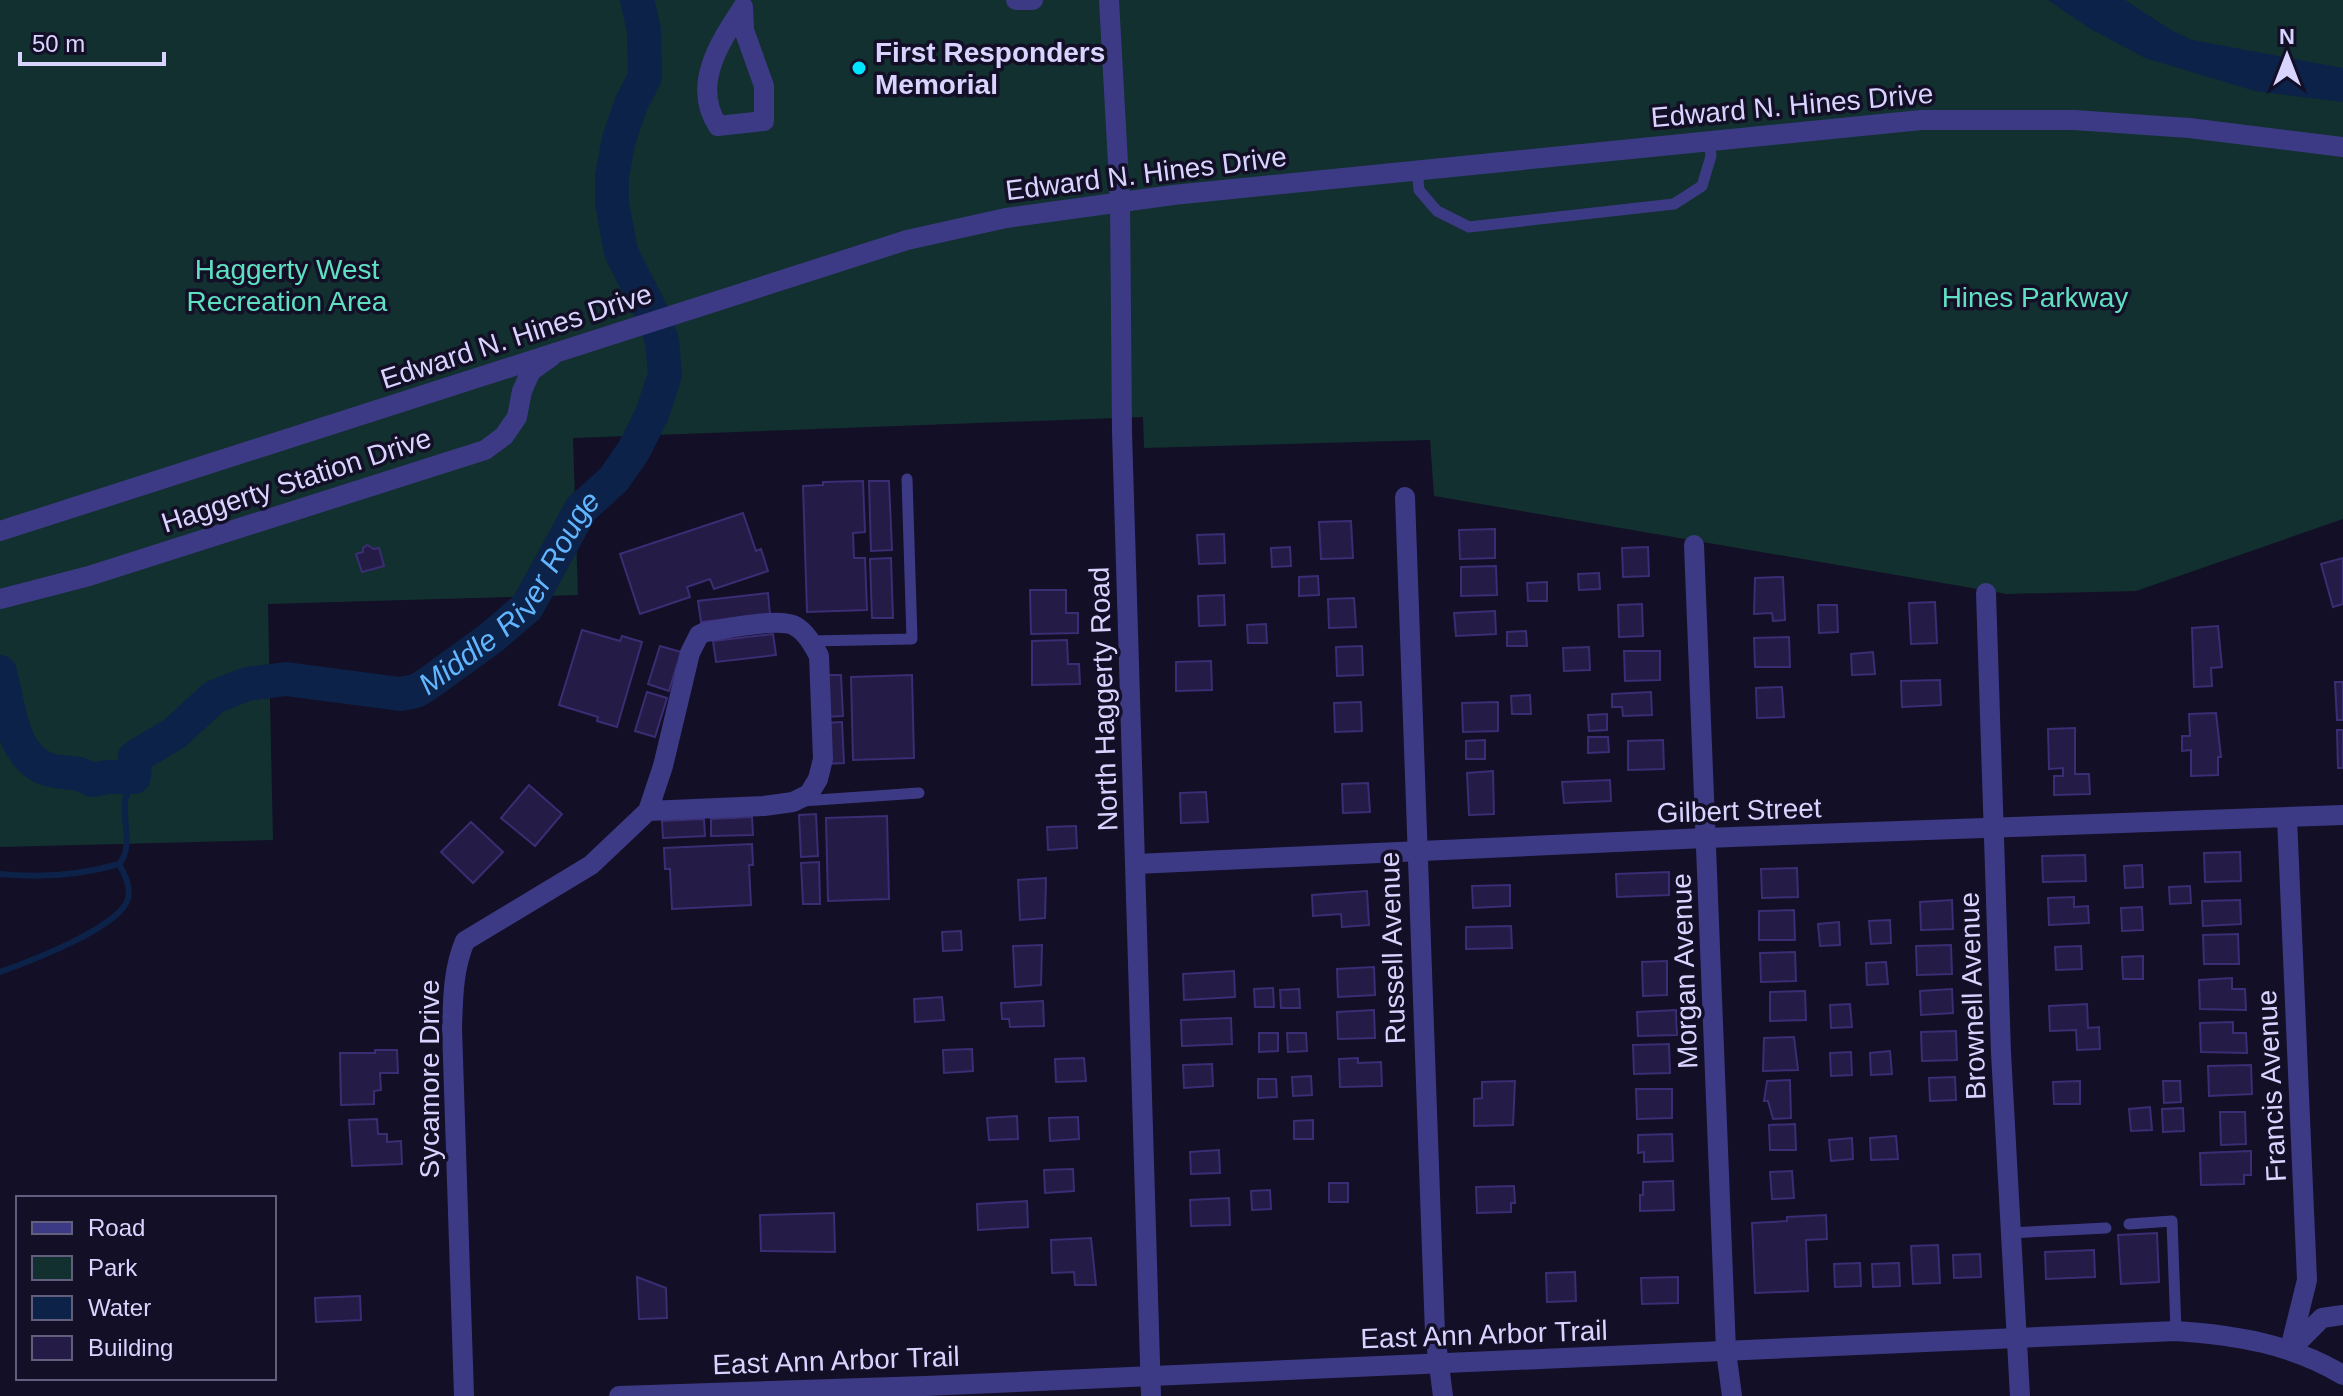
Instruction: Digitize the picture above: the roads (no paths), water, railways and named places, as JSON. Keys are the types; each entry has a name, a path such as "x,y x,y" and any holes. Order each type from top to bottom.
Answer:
{"street":[{"path":"1016,0 1033,0"},
{"name":"North Haggerty Road","path":"1109,0 1120,200 1122,432 1151,1386"},
{"path":"746,4 744,30 764,86 764,121 718,126 710,113 708,80 712,62 717,46 746,4"},
{"name":"Edward N. Hines Drive","path":"0,531 907,240 1006,218 1120,200 1861,125 1994,118 2074,120 2189,128 2343,147"},
{"name":"Haggerty Station Drive","path":"0,599 89,576 485,450 504,436 517,417 522,391 531,371 558,352"},
{"name":"Russell Avenue","path":"1405,497 1435,1334 1443,1396"},
{"name":"Morgan Avenue","path":"1694,545 1726,1351 1732,1396"},
{"name":"Brownell Avenue","path":"1986,593 2010,1233 2020,1396"},
{"path":"780,623 795,626 811,641 819,656 823,759 818,779 809,794 793,802 648,811 663,766 690,653 699,635 780,623"},
{"name":"Sycamore Drive","path":"464,1396 452,1028 458,957 465,941 591,865 648,811"},
{"name":"Gilbert Street","path":"1136,864 1705,838 2343,815"},
{"name":"Francis Avenue","path":"2287,818 2307,1280 2290,1349"},
{"path":"2290,1349 2322,1318 2343,1315"},
{"name":"East Ann Arbor Trail","path":"619,1396 1151,1386 1440,1364 2176,1331 2257,1340 2318,1360 2343,1375"}],"lane":[{"path":"1417,170 1419,190 1437,211 1469,227 1674,204 1702,186 1711,156 1709,140"},
{"path":"811,641 912,639 907,479"},
{"path":"793,802 919,793"},
{"path":"2129,1224 2172,1221 2176,1331"},
{"path":"2010,1233 2106,1228"}],"water":[{"path":"2048,0 2125,0 2192,40 2343,68 2343,102 2255,91 2145,58 2089,28"}],"waterway":[{"name":"Middle River Rouge","path":"0,672 9,715 19,743 37,764 92,780 134,777 135,757 175,733 214,697 247,684 286,679 400,694 416,691 491,638 527,607 581,509 614,479 634,450 652,414 665,375 662,342 656,321 621,252 612,203 612,176 619,139 631,104 645,77 644,30 637,0"},
{"path":"0,874 60,875 119,864 127,842 125,800 134,777"},
{"path":"0,972 71,943 121,910 128,899 129,890 119,864"}],"place":[{"name":"First Responders Memorial","path":"859,68"}],"park label":[{"name":"Haggerty West Recreation Area","path":"287,285"},
{"name":"Hines Parkway","path":"2035,297"}]}
